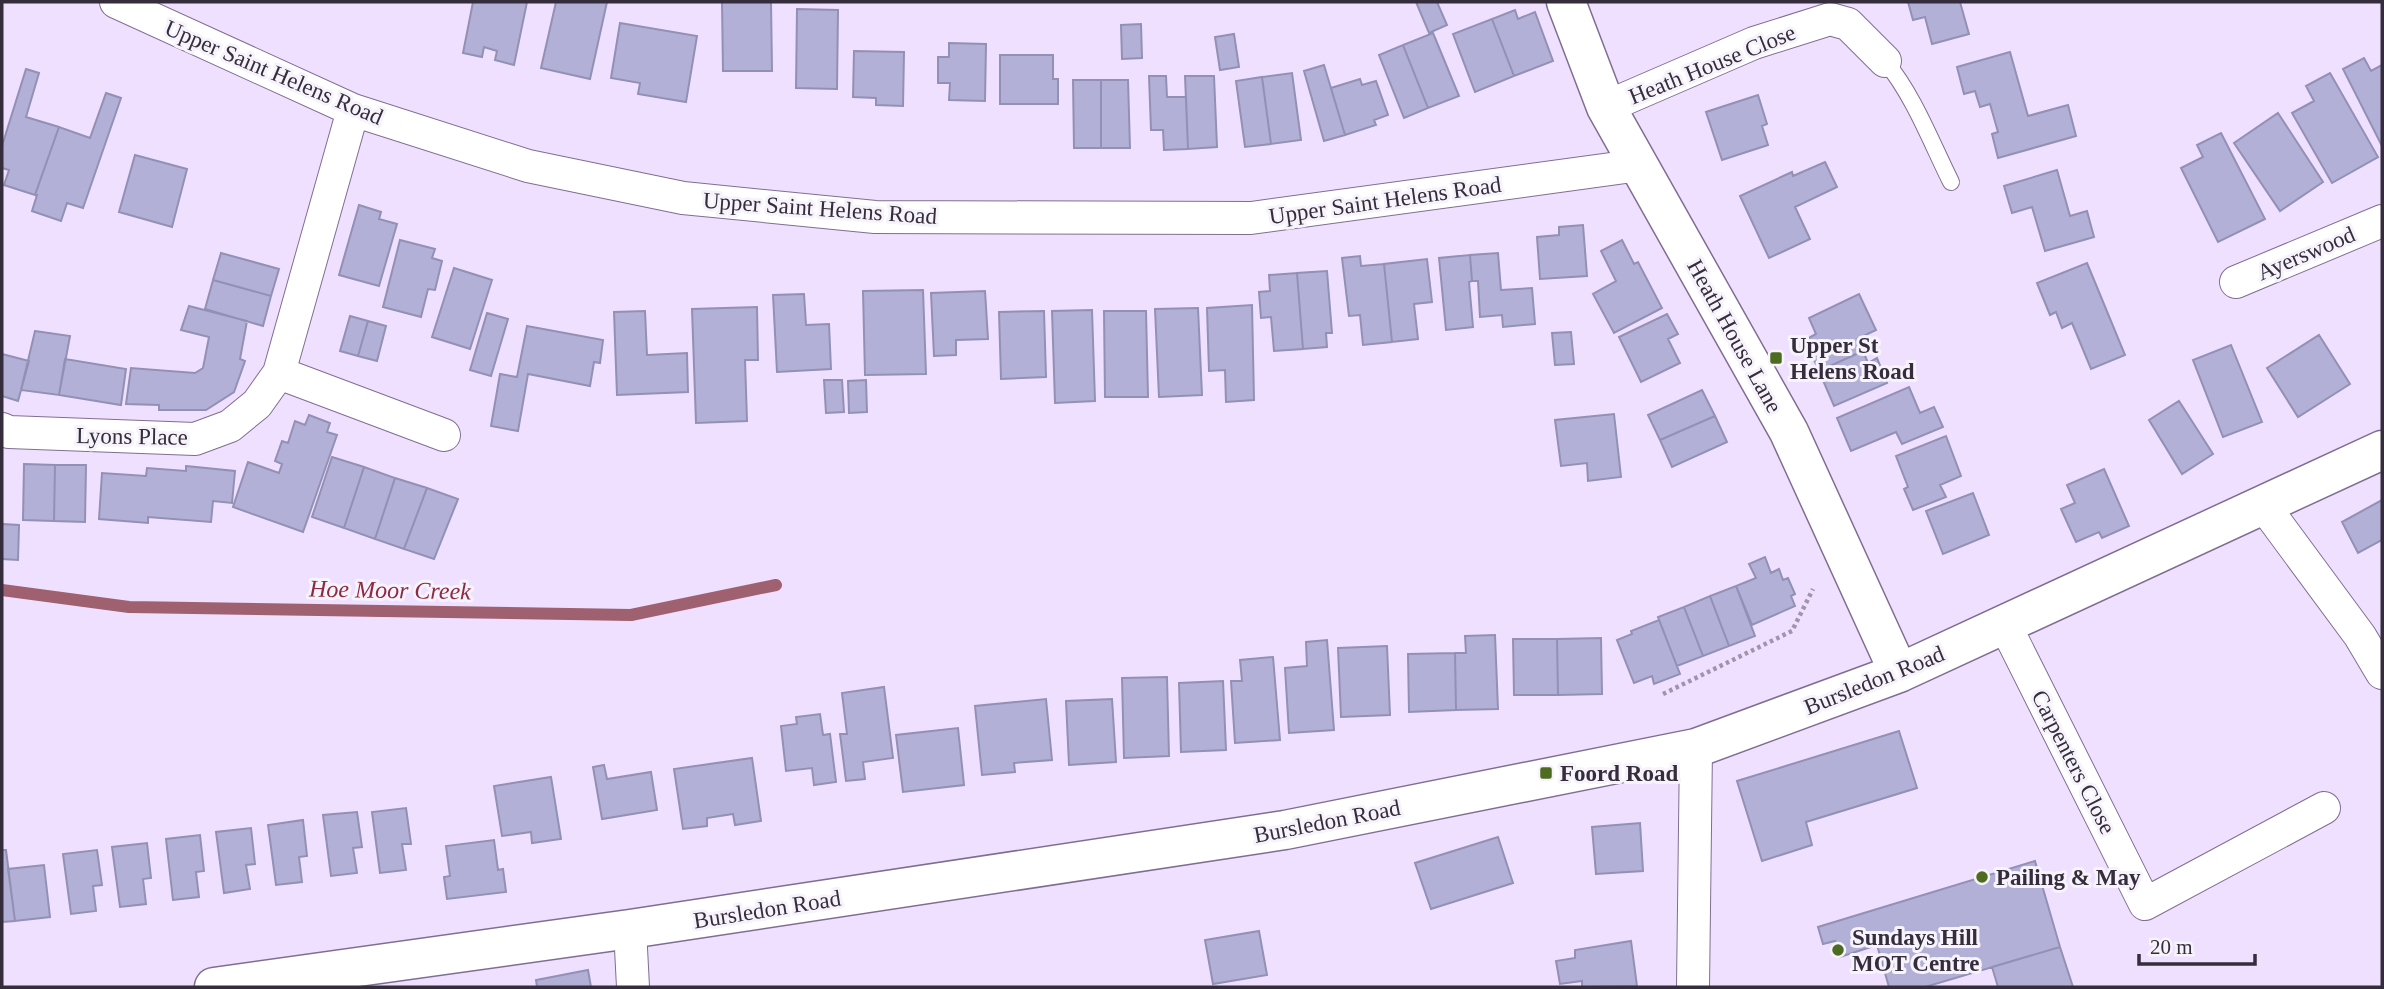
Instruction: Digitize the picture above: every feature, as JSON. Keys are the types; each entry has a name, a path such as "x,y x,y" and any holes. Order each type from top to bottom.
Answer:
{"street":[{"name":"Upper Saint Helens Road","path":"116,2 353,110 528,166 683,198 875,217 1251,218 1640,165"},
{"name":"Heath House Lane","path":"1566,2 1606,107 1789,432 1899,673"},
{"name":"Heath House Close","path":"1606,107 1754,43 1830,19 1849,24 1885,61"},
{"name":"Lyons Place","path":"2,429 9,432 195,439 230,426 257,404 279,373 353,110"},
{"name":"Ayerswood","path":"2236,282 2380,227"},
{"path":"279,373 444,435"},
{"name":"Bursledon Road","path":"214,987 630,929 1285,830 1696,748 1899,673 2382,450"},
{"path":"2264,506 2360,636 2382,673"},
{"name":"Carpenters Close","path":"2005,625 2145,904 2324,808"},
{"path":"1693,987 1696,748"},
{"path":"630,929 633,987"}],"lane":[{"path":"1885,61 1898,76 1951,182"}],"path":[{"path":"1663,694 1792,631 1812,589"}],"building":[{"path":"473,2 527,2 514,65 495,60 497,51 484,47 482,57 463,53"},
{"path":"556,2 607,2 590,79 541,68"},
{"path":"722,2 771,2 772,71 723,71"},
{"path":"1416,2 1437,2 1447,25 1429,33"},
{"path":"1908,2 1960,2 1969,34 1932,44 1925,17 1913,20"},
{"path":"797,9 838,10 837,89 796,88"},
{"path":"1515,10 1518,19 1535,12 1553,61 1514,76 1492,19"},
{"path":"1492,19 1514,76 1475,92 1453,34"},
{"path":"620,23 697,36 686,102 638,94 640,83 611,78"},
{"path":"1141,24 1142,58 1122,59 1121,25"},
{"path":"1433,33 1459,96 1428,108 1403,45"},
{"path":"1234,34 1239,67 1220,70 1215,37"},
{"path":"949,43 986,44 985,101 949,100 950,83 938,83 938,57 949,57"},
{"path":"1403,45 1428,108 1404,118 1379,55"},
{"path":"854,51 904,52 903,106 876,105 876,98 853,97"},
{"path":"2010,52 2028,116 2068,105 2076,136 1998,158 1992,134 1998,132 1990,104 1980,107 1975,91 1964,94 1957,67"},
{"path":"1000,55 1053,55 1053,79 1058,79 1058,104 1000,104"},
{"path":"2364,58 2371,71 2382,65 2382,146 2343,69"},
{"path":"1324,65 1345,135 1324,141 1304,71"},
{"path":"26,69 39,73 26,117 59,127 35,195 4,185 9,170 2,168 2,146"},
{"path":"1292,73 1301,140 1271,144 1262,77"},
{"path":"2330,73 2378,157 2332,183 2292,113 2314,101 2306,86"},
{"path":"1149,76 1166,76 1167,97 1186,97 1188,149 1164,150 1163,130 1151,130"},
{"path":"1185,76 1214,76 1217,147 1188,149"},
{"path":"1262,77 1271,144 1245,147 1236,81"},
{"path":"1360,79 1362,85 1376,81 1388,115 1374,120 1376,125 1345,135 1331,88"},
{"path":"1073,80 1101,80 1101,148 1074,148"},
{"path":"1101,80 1128,80 1130,148 1101,148"},
{"path":"106,93 121,98 83,208 67,203 61,221 32,211 59,127 90,138"},
{"path":"1758,95 1767,124 1762,126 1768,145 1722,160 1706,112"},
{"path":"2278,113 2323,182 2280,211 2234,143"},
{"path":"2221,133 2265,219 2218,242 2181,168 2203,157 2197,145"},
{"path":"135,155 187,169 172,227 119,212"},
{"path":"1825,162 1837,187 1795,207 1810,239 1769,258 1740,196 1792,172 1793,176"},
{"path":"2057,170 2070,216 2087,211 2094,237 2045,251 2032,207 2012,213 2004,186"},
{"path":"359,205 381,212 379,219 397,224 379,286 339,275"},
{"path":"1583,225 1587,276 1540,279 1537,237 1559,235 1559,227"},
{"path":"400,240 435,249 432,258 442,261 435,290 428,289 421,317 383,307"},
{"path":"1622,240 1634,264 1638,262 1662,308 1614,333 1593,294 1616,281 1601,251"},
{"path":"221,253 279,269 271,296 213,280"},
{"path":"1498,253 1501,290 1532,288 1535,324 1503,327 1502,315 1480,317 1478,281 1472,281 1470,255"},
{"path":"1470,255 1472,281 1469,282 1473,327 1446,330 1439,258"},
{"path":"1360,256 1361,266 1384,264 1392,342 1363,345 1360,315 1349,316 1342,258"},
{"path":"1427,259 1432,302 1414,304 1418,339 1392,342 1384,264"},
{"path":"2087,263 2125,355 2091,369 2072,323 2062,328 2056,312 2050,315 2037,283"},
{"path":"454,268 492,280 470,349 432,337"},
{"path":"1327,271 1332,333 1326,333 1327,347 1303,349 1297,273"},
{"path":"1297,273 1303,349 1274,351 1271,317 1261,318 1259,292 1270,291 1269,275"},
{"path":"213,280 271,296 263,326 205,309"},
{"path":"923,290 926,374 865,375 863,291"},
{"path":"985,291 988,339 956,340 956,355 934,356 931,293"},
{"path":"804,294 806,325 829,324 831,369 777,372 773,295"},
{"path":"1859,294 1876,330 1857,339 1863,351 1819,371 1805,340 1816,334 1809,318"},
{"path":"1252,305 1254,400 1226,402 1225,370 1209,371 1207,308"},
{"path":"189,306 247,321 240,359 245,361 234,392 206,410 159,410 159,405 126,404 131,368 195,373 203,368 209,337 181,330"},
{"path":"757,307 758,360 745,360 747,421 696,423 692,309"},
{"path":"1198,308 1202,395 1159,397 1155,309"},
{"path":"1092,310 1095,401 1055,403 1052,311"},
{"path":"645,311 647,355 687,353 688,392 617,395 614,312"},
{"path":"1044,311 1046,377 1001,379 999,312"},
{"path":"1104,311 1146,311 1148,397 1105,397"},
{"path":"487,313 508,319 491,376 470,370"},
{"path":"1667,314 1678,334 1668,339 1680,363 1641,382 1619,337"},
{"path":"350,316 368,321 358,356 340,351"},
{"path":"368,321 386,326 377,361 358,356"},
{"path":"527,326 603,340 600,363 594,362 590,386 528,374 518,431 491,426 500,374 517,377"},
{"path":"35,331 70,336 59,395 21,390"},
{"path":"1571,332 1574,364 1555,365 1552,333"},
{"path":"2319,335 2350,384 2298,417 2267,368"},
{"path":"2231,345 2262,422 2223,437 2193,360"},
{"path":"1863,351 1868,363 1877,358 1887,383 1834,406 1819,371"},
{"path":"2,354 29,361 18,401 2,396"},
{"path":"65,359 126,369 121,405 59,395"},
{"path":"824,380 842,380 844,412 826,413"},
{"path":"866,380 867,412 849,413 848,381"},
{"path":"1909,387 1920,413 1934,407 1943,427 1902,444 1896,432 1851,451 1837,418"},
{"path":"1702,390 1715,416 1660,440 1648,415"},
{"path":"2179,401 2213,454 2182,474 2149,420"},
{"path":"1614,414 1621,477 1588,481 1587,463 1561,466 1555,420"},
{"path":"309,415 330,423 327,432 337,435 303,532 233,507 248,462 279,473 282,464 275,461 282,441 288,443 295,421 305,425"},
{"path":"1715,416 1727,442 1672,467 1660,440"},
{"path":"1946,436 1961,476 1940,485 1946,497 1913,510 1904,489 1908,487 1896,456"},
{"path":"332,457 364,467 344,528 312,517"},
{"path":"24,464 55,465 54,521 23,520"},
{"path":"55,465 86,465 85,522 54,521"},
{"path":"186,466 235,471 232,503 213,501 211,522 148,517 148,523 99,519 102,473 146,476 147,468 186,471"},
{"path":"364,467 395,478 375,539 344,528"},
{"path":"2104,469 2129,526 2102,538 2099,532 2076,542 2061,509 2075,503 2067,485"},
{"path":"395,478 427,488 404,549 375,539"},
{"path":"427,488 458,499 434,559 404,549"},
{"path":"1973,493 1989,535 1943,554 1926,511"},
{"path":"2382,500 2382,540 2358,553 2342,522"},
{"path":"2,524 19,525 18,560 2,559"},
{"path":"1765,557 1771,573 1779,569 1783,580 1788,578 1795,594 1791,596 1795,606 1752,625 1736,586 1756,578 1749,564"},
{"path":"1736,586 1755,636 1729,646 1710,596"},
{"path":"1710,596 1729,646 1703,656 1684,607"},
{"path":"1684,607 1703,656 1677,666 1658,617"},
{"path":"1659,620 1680,674 1654,684 1652,676 1634,683 1617,640 1632,634 1631,631"},
{"path":"1495,635 1498,709 1456,710 1455,653 1466,653 1465,636"},
{"path":"1601,638 1602,694 1558,695 1557,639"},
{"path":"1513,639 1557,639 1558,695 1514,695"},
{"path":"1327,640 1334,730 1289,733 1285,668 1307,666 1306,642"},
{"path":"1387,646 1390,715 1341,717 1338,648"},
{"path":"1455,653 1456,710 1409,712 1408,654"},
{"path":"1273,657 1280,740 1235,743 1231,681 1242,681 1240,660"},
{"path":"1167,677 1169,756 1124,758 1122,678"},
{"path":"1223,681 1226,750 1181,752 1179,683"},
{"path":"884,687 893,758 863,762 865,779 846,781 840,734 847,734 842,693"},
{"path":"1046,699 1052,760 1014,763 1015,772 982,775 975,706"},
{"path":"1112,699 1116,762 1069,765 1066,701"},
{"path":"820,714 823,735 830,734 836,782 814,785 812,768 786,771 781,726 797,724 796,717"},
{"path":"958,728 964,785 903,792 896,735"},
{"path":"1899,731 1917,788 1806,822 1812,845 1762,861 1737,781"},
{"path":"752,758 761,821 735,825 733,814 707,818 707,826 683,829 674,769"},
{"path":"604,765 607,779 651,772 657,810 602,819 593,767"},
{"path":"551,777 561,839 532,843 531,832 502,836 494,786"},
{"path":"406,808 411,844 402,844 406,870 380,873 372,812"},
{"path":"357,812 362,847 353,848 357,873 331,876 323,815"},
{"path":"303,820 307,856 299,857 302,882 276,885 268,825"},
{"path":"1640,823 1643,871 1596,874 1592,827"},
{"path":"251,828 255,864 246,865 250,889 224,893 216,832"},
{"path":"200,835 204,871 196,872 199,897 173,900 166,839"},
{"path":"1498,837 1513,883 1431,909 1415,863"},
{"path":"494,840 498,870 503,869 506,892 447,899 444,877 450,876 446,846"},
{"path":"147,843 151,878 143,879 146,904 120,907 112,847"},
{"path":"2,850 6,850 15,921 2,922"},
{"path":"97,850 102,885 93,886 96,911 71,914 63,854"},
{"path":"2035,861 2060,947 1925,987 1889,987 1877,945 1840,957 1835,941 1823,944 1818,927"},
{"path":"44,865 50,917 15,921 8,869"},
{"path":"1259,931 1267,975 1213,984 1205,940"},
{"path":"1631,941 1637,986 1582,987 1582,981 1560,984 1556,961 1575,958 1575,950"},
{"path":"2060,947 2073,987 1998,987 1992,967"},
{"path":"588,970 591,987 537,987 536,980"}],"waterway":[{"name":"Hoe Moor Creek","path":"2,590 129,607 631,615 776,585"}],"place":[{"name":"Upper St Helens Road","path":"1776,358"},
{"name":"Foord Road","path":"1546,773"},
{"name":"Pailing & May","path":"1982,877"},
{"name":"Sundays Hill MOT Centre","path":"1838,950"}]}
